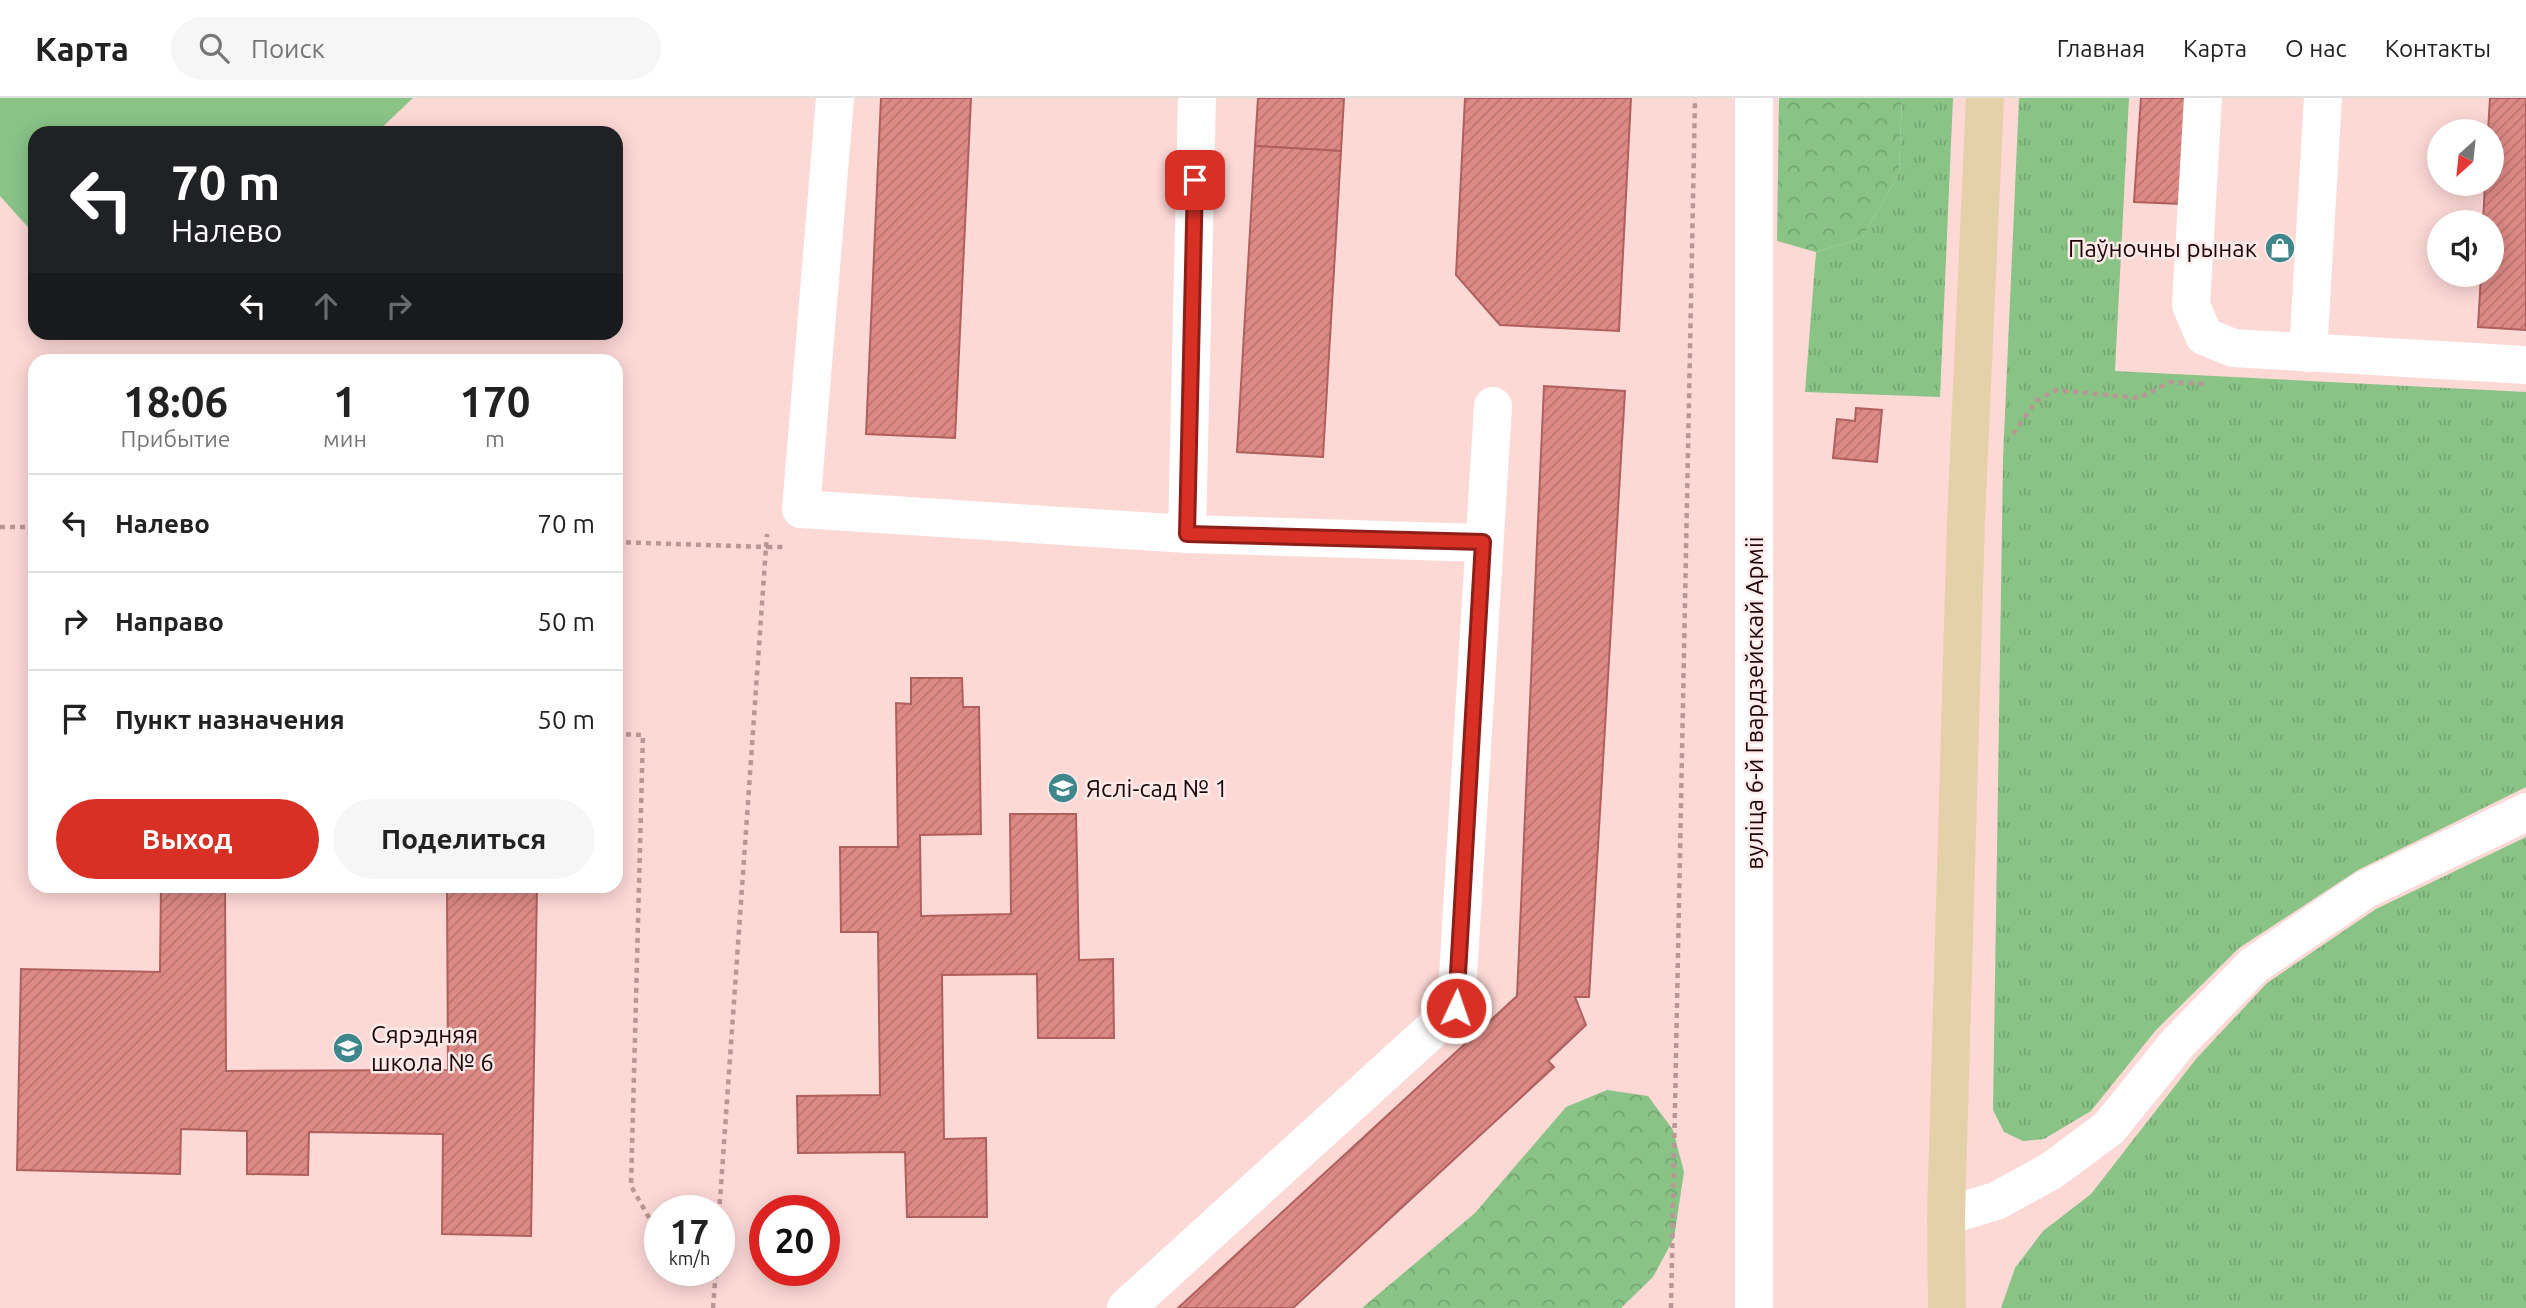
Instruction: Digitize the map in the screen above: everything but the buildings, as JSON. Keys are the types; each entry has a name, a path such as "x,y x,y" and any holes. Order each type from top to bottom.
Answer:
{"main road":[{"path":"1947,1308 1946,1216 1966,519 1985,98"}],"street":[{"path":"835,98 801,509 1187,534 1483,542"},
{"path":"1187,534 1197,98"},
{"name":"вуліца 6-й Гвардзейскай Арміі","path":"1754,98 1754,1308"},
{"path":"2203,98 2191,305 2204,336 2233,348 2526,365"},
{"path":"2308,353 2323,98"},
{"path":"1126,1308 1456,1008 1493,406"},
{"path":"1946,1216 1996,1201 2051,1171 2109,1128 2177,1044 2254,965 2366,889 2526,812"}],"path":[{"path":"1671,1308 1695,98"},
{"path":"2011,437 2036,401 2056,390 2139,398 2169,382 2211,384"},
{"path":"0,527 28,527"},
{"path":"623,542 794,547"},
{"path":"720,1195 766,547"},
{"path":"623,734 643,735 631,1186 644,1209"},
{"path":"713,1308 715,1286"}],"green space":[{"path":"0,98 413,98 383,126 28,126 28,227 0,196"},
{"path":"1779,98 1902,98 1899,173 1862,238 1816,252 1777,241"},
{"path":"1902,98 1953,98 1940,397 1805,392 1816,252 1862,238 1899,173"},
{"path":"2019,98 2129,98 2115,371 2526,392 2526,787 2358,870 2239,948 2156,1030 2091,1111 2044,1139 2023,1141 2004,1132 1993,1110 2003,459"},
{"path":"2526,837 2526,1308 2001,1308 2015,1268 2043,1231 2091,1194 2196,1059 2267,983 2376,909"},
{"path":"1607,1090 1648,1096 1673,1130 1684,1172 1674,1238 1653,1277 1621,1308 1362,1308 1475,1213 1566,1107"}],"place":[{"name":"Паўночны рынак","path":"2280,248"},
{"name":"Яслі-сад № 1","path":"1063,788"},
{"name":"Сярэдняя школа № 6","path":"348,1048"}],"route":[{"path":"1195,180 1187,534 1483,542 1456,1008"}]}
